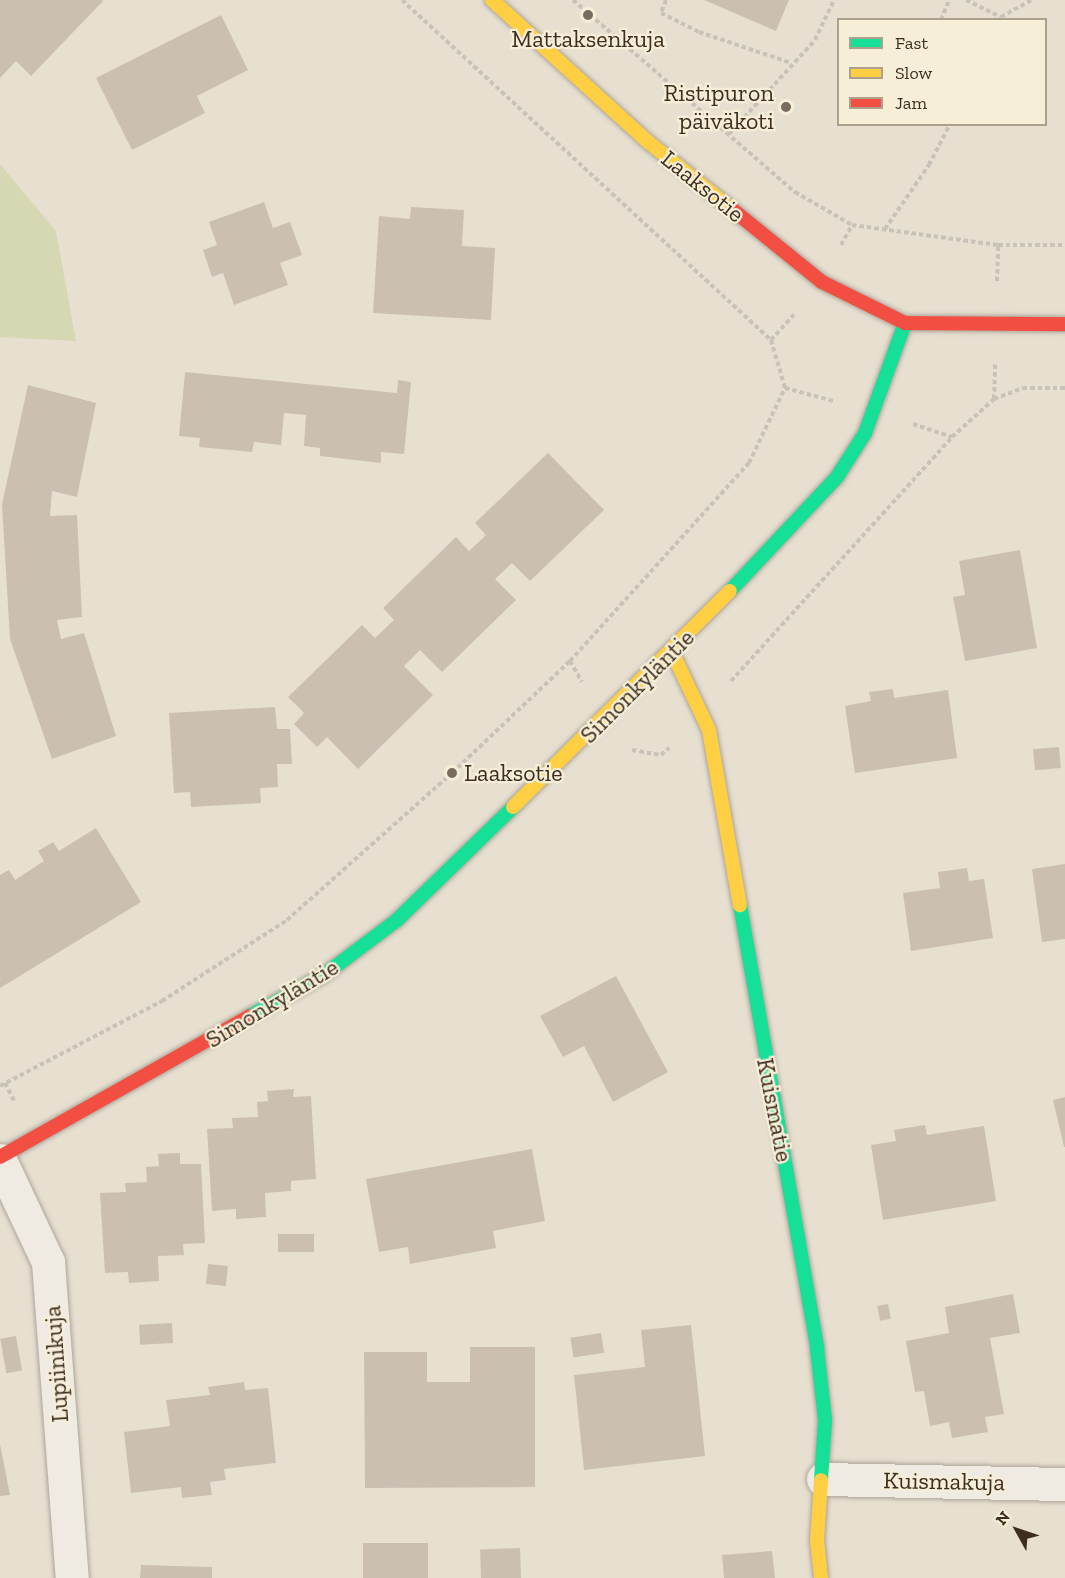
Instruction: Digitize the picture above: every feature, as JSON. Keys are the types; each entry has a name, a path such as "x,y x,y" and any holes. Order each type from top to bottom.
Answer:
{"main road":[{"name":"Laaksotie","path":"492,0 647,141 822,282 905,323"},
{"path":"905,323 1065,324"},
{"name":"Simonkyläntie","path":"0,1158 324,975 396,920 672,652 837,477 865,433 905,323"},
{"name":"Kuismatie","path":"672,652 709,730 731,843 755,999 817,1348 825,1420 823,1479 817,1541 821,1578"}],"street":[{"name":"Lupiinikuja","path":"0,1158 48,1262 72,1578"},
{"name":"Kuismakuja","path":"823,1479 1065,1484"}],"path":[{"path":"0,1086 162,1001 287,920 443,781 570,661 748,463 785,388 771,340 402,0"},
{"path":"573,0 795,192 852,225 998,245 1065,245"},
{"path":"666,0 661,13 670,18 699,32 791,63"},
{"path":"729,134 791,63 815,40 834,0"},
{"path":"942,18 949,0"},
{"path":"966,0 1001,17 1032,0"},
{"path":"885,229 929,165 949,126"},
{"path":"785,388 874,411 952,437"},
{"path":"604,720 630,750 662,755 952,437 994,399 1023,388 1065,388"}],"green space":[{"path":"0,164 56,231 76,341 0,337"}],"building":[{"path":"0,0 103,1 31,76 16,61 0,78"},
{"path":"704,0 789,0 776,31"},
{"path":"221,15 248,70 197,96 205,113 132,150 96,78"},
{"path":"264,202 273,228 290,222 302,255 280,263 288,285 234,305 223,273 212,277 203,250 217,245 209,222"},
{"path":"411,207 464,210 462,246 495,248 491,320 373,313 379,216 410,219"},
{"path":"185,372 397,393 398,380 411,382 404,454 381,452 381,463 320,456 320,448 304,446 306,415 284,413 281,445 254,442 252,452 199,447 200,438 179,436"},
{"path":"28,385 96,403 77,497 52,491 50,516 77,515 82,617 57,620 61,639 84,633 116,736 52,759 10,639 2,504"},
{"path":"548,453 604,510 530,581 512,563 495,579 516,600 442,672 420,650 404,666 433,695 358,769 327,737 317,747 294,724 304,713 288,697 362,625 375,638 394,620 383,608 456,537 469,551 486,535 475,523"},
{"path":"1020,550 1037,648 965,661 953,597 965,595 959,561"},
{"path":"893,689 894,698 948,690 957,758 855,773 845,706 871,701 869,692"},
{"path":"275,707 277,729 290,729 292,764 277,764 278,787 260,788 261,803 191,807 190,792 174,793 169,713"},
{"path":"1059,747 1061,768 1035,770 1033,749"},
{"path":"96,828 141,902 0,988 0,875 9,870 15,880 44,861 38,851 53,842 59,851"},
{"path":"1065,864 1065,939 1042,942 1032,869"},
{"path":"967,868 969,881 984,879 993,938 911,951 903,893 940,888 938,872"},
{"path":"616,976 668,1072 613,1102 584,1046 563,1057 540,1016"},
{"path":"294,1089 293,1097 311,1096 316,1179 291,1181 291,1191 265,1193 266,1217 236,1219 236,1209 212,1211 207,1129 233,1128 232,1118 258,1117 257,1102 268,1101 267,1091"},
{"path":"1065,1097 1065,1147 1064,1147 1053,1100"},
{"path":"925,1125 927,1135 984,1126 996,1201 883,1220 871,1145 896,1141 894,1130"},
{"path":"532,1149 545,1221 493,1231 496,1248 410,1264 408,1247 379,1252 366,1179"},
{"path":"180,1153 180,1164 201,1164 205,1243 183,1244 184,1255 158,1256 159,1281 129,1283 128,1272 105,1273 100,1193 126,1192 125,1183 147,1182 146,1167 159,1166 158,1154"},
{"path":"278,1234 314,1234 314,1252 278,1252"},
{"path":"208,1264 228,1266 226,1286 206,1284"},
{"path":"1013,1294 1020,1333 990,1338 1004,1414 985,1417 988,1432 952,1438 949,1422 930,1426 924,1391 915,1392 906,1341 949,1333 945,1307"},
{"path":"888,1304 891,1319 880,1321 877,1306"},
{"path":"172,1323 173,1343 140,1345 139,1325"},
{"path":"691,1325 705,1456 584,1470 574,1375 645,1367 641,1330"},
{"path":"601,1333 604,1353 574,1358 570,1338"},
{"path":"16,1336 22,1370 6,1373 0,1339"},
{"path":"470,1347 535,1347 535,1487 365,1488 364,1352 427,1352 427,1382 470,1382"},
{"path":"244,1382 245,1390 268,1388 276,1463 224,1469 226,1480 210,1482 212,1495 182,1498 181,1487 131,1493 124,1432 170,1426 166,1400 210,1395 208,1387"},
{"path":"0,1444 10,1495 0,1496"},
{"path":"363,1543 428,1543 428,1578 363,1578"},
{"path":"520,1548 521,1578 481,1578 480,1549"},
{"path":"772,1551 775,1578 724,1578 722,1555"},
{"path":"141,1565 212,1567 212,1578 140,1578"}],"traffic: fast":[{"path":"730,591 837,477 865,433 905,323"},
{"path":"250,1016 324,975 397,920 513,807"},
{"path":"740,905 817,1348 825,1420 821,1480"}],"traffic: slow":[{"path":"492,0 647,141 733,210"},
{"path":"513,807 730,591"},
{"path":"672,652 709,730 740,905"},
{"path":"821,1480 817,1541 821,1578"}],"traffic: jam":[{"path":"733,210 822,282 905,323 1065,324"},
{"path":"0,1157 250,1016"}],"place":[{"name":"Mattaksenkuja","path":"588,15"},
{"name":"Ristipuron päiväkoti","path":"786,107"},
{"name":"Laaksotie","path":"452,773"}]}
